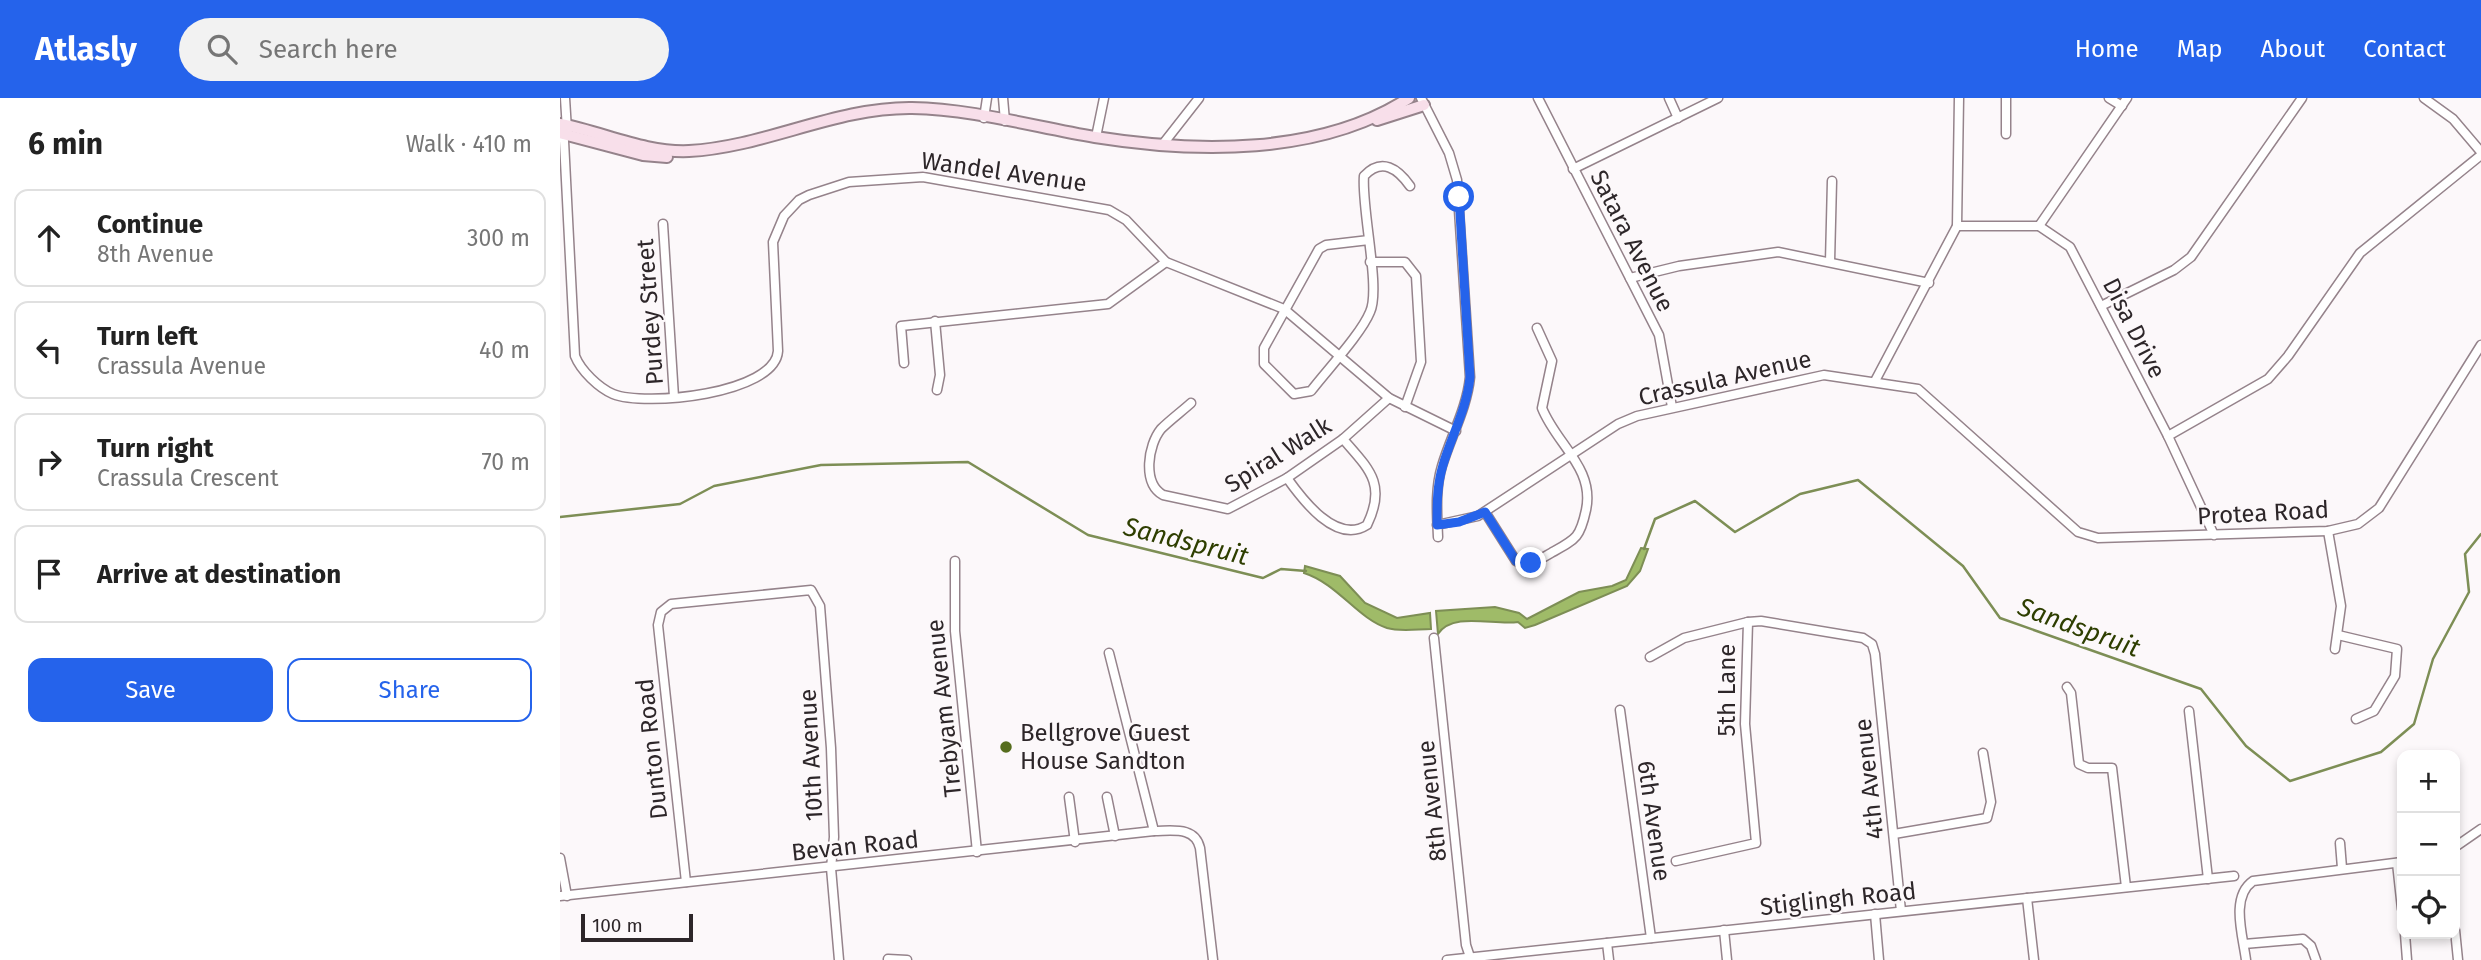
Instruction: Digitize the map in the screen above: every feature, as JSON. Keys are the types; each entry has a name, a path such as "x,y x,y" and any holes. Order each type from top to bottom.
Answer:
{"main road":[{"path":"1366,121 1409,98"},
{"path":"563,132 643,155 677,158 751,146 761,140 882,110 915,108 1096,137 1163,145 1219,146 1313,136 1366,121 1396,116 1422,101"}],"street":[{"name":"Wandel Avenue","path":"565,98 563,132 570,287 577,362 589,376 614,395 674,397 722,391 757,377 774,366 778,351 775,233 784,216 799,200 849,181 923,177 1025,196 1096,205 1126,220 1166,262 1284,309 1389,398 1456,431"},
{"path":"984,118 987,98"},
{"path":"1003,98 1005,121"},
{"path":"1096,137 1104,98"},
{"path":"1163,145 1199,98"},
{"name":"Satara Avenue","path":"1538,98 1659,335 1672,407"},
{"path":"1669,98 1678,118"},
{"path":"1573,169 1718,98"},
{"path":"1875,381 1957,226 1959,98"},
{"path":"2006,98 2006,134"},
{"path":"1957,226 2039,226 2124,102 2109,98"},
{"path":"2101,306 2174,270 2191,257 2302,98"},
{"path":"2168,436 2268,379 2288,356 2360,253 2481,153 2435,101 2424,98"},
{"path":"1422,101 1449,153 1459,197 1470,377 1456,431 1442,466 1437,493 1438,537"},
{"path":"1369,240 1326,245 1319,249 1264,348 1262,360 1294,394 1311,391 1372,310 1369,240 1364,176 1371,170 1388,166 1400,171 1410,186"},
{"path":"1830,262 1832,181"},
{"name":"Purdey Street","path":"663,224 674,397"},
{"name":"Disa Drive","path":"2039,226 2058,237 2073,251 2168,436 2214,535"},
{"path":"1630,278 1763,252 1789,253 1929,283"},
{"path":"904,363 900,328 910,324 1108,304 1166,262"},
{"path":"1370,262 1405,262 1416,276 1422,362 1405,407"},
{"path":"935,321 940,375 937,390"},
{"path":"1485,512 1519,563 1529,564 1574,541 1582,529 1589,492 1587,481 1542,408 1552,362 1537,328"},
{"name":"Protea Road","path":"2078,532 2098,538 2214,535 2328,531 2358,524 2379,509 2481,345"},
{"name":"Crassula Avenue","path":"1437,525 1459,522 1485,512 1618,424 1672,407 1818,376 1875,381 1924,392 2078,532"},
{"name":"Spiral Walk","path":"1191,403 1161,430 1152,448 1149,469 1159,493 1228,509 1287,478 1343,439 1389,398"},
{"path":"1287,478 1308,506 1334,524 1358,529 1367,525 1376,491 1374,477 1343,439"},
{"path":"2328,531 2341,606 2335,649"},
{"name":"Trebyam Avenue","path":"955,561 955,631 977,852"},
{"name":"Dunton Road","path":"686,882 658,625 661,612 671,604 802,589 813,592"},
{"name":"10th Avenue","path":"813,592 820,606 831,748 834,837 831,868 839,960"},
{"name":"5th Lane","path":"1676,861 1756,842 1745,724 1748,622 1761,621 1863,638 1872,643"},
{"path":"1650,657 1684,638 1748,622"},
{"path":"2338,635 2397,649 2395,676 2374,711 2356,719"},
{"name":"8th Avenue","path":"1434,638 1461,903 1471,959"},
{"name":"4th Avenue","path":"1872,643 1901,911"},
{"path":"1109,653 1154,831"},
{"path":"2067,687 2071,693 2080,764 2088,768 2112,768 2126,887"},
{"name":"6th Avenue","path":"1619,710 1651,938"},
{"path":"2189,711 2208,879"},
{"path":"1894,834 1987,818 1991,802 1983,753"},
{"path":"1069,797 1075,842"},
{"path":"1107,797 1115,836"},
{"path":"2460,844 2481,829"},
{"name":"Bevan Road","path":"564,896 1075,842 1154,831 1187,831 1198,841 1213,960"},
{"path":"2340,843 2342,868"},
{"path":"560,858 564,896"},
{"path":"2246,960 2239,906 2244,889 2258,879 2397,862"},
{"name":"Stiglingh Road","path":"1447,960 2234,876"},
{"path":"2027,898 2034,960"},
{"path":"1875,914 1879,960"},
{"path":"1724,930 1727,960"},
{"path":"2244,944 2303,939 2311,946 2316,960"},
{"path":"2405,939 2407,960"},
{"path":"2456,939 2458,960"},
{"path":"1607,943 1609,960"},
{"path":"888,959 907,960"}],"shaded area":[{"path":"1641,548 1648,549 1640,571 1627,586 1535,625 1525,628 1518,622 1464,621 1445,627 1438,634 1436,611 1495,607 1519,613 1527,619 1579,592 1612,586 1626,580"},
{"path":"1305,566 1340,576 1365,603 1397,618 1430,613 1431,629 1398,630 1376,623 1327,585 1304,573"}],"waterway":[{"name":"Sandspruit","path":"560,517 680,504 714,486 821,465 968,462 1088,535 1263,578 1281,569 1306,571"},
{"name":"Sandspruit","path":"1644,549 1655,519 1695,501 1735,532 1800,494 1858,480 1963,566 2000,618 2201,689 2246,746 2290,781 2381,752 2414,724 2433,659 2469,592 2465,554 2481,534"}],"place":[{"name":"Bellgrove Guest House Sandton","path":"1006,747"}],"route":[{"path":"1459,197 1469,392 1442,466 1437,493 1437,525 1459,522 1485,512 1516,561 1526,565 1531,563"}]}
